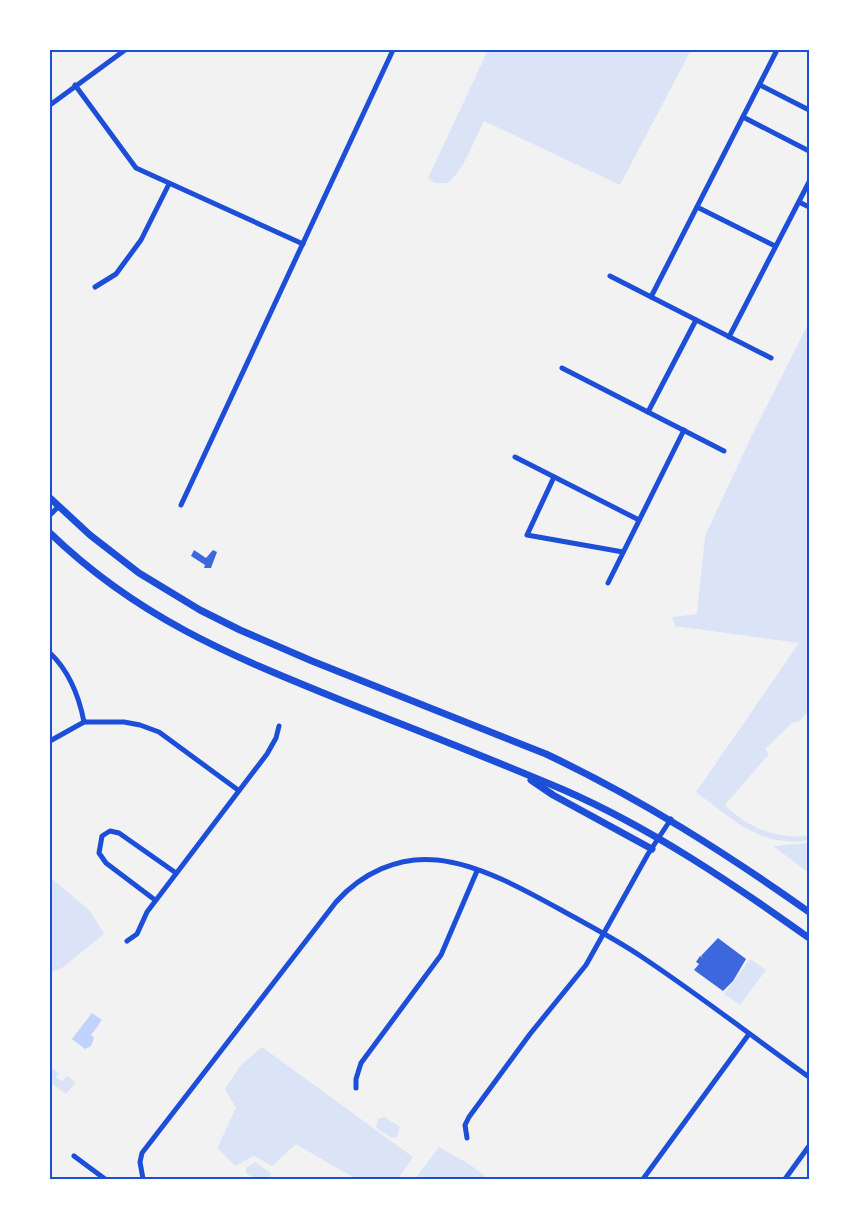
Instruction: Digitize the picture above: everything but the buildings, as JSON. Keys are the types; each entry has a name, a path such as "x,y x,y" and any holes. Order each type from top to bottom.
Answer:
{"main road":[{"path":"50,498 140,573 200,610 312,661 546,754 615,788 718,848 809,912"},
{"path":"50,534 66,549 126,596 182,631 280,676 520,772 611,813 658,839 809,938"},
{"path":"520,772 553,795 652,849"}],"street":[{"path":"50,105 125,50"},
{"path":"181,505 393,50"},
{"path":"651,297 777,50"},
{"path":"75,85 136,168 303,244"},
{"path":"760,85 809,110"},
{"path":"743,117 809,151"},
{"path":"729,337 809,182"},
{"path":"95,287 116,274 141,240 169,184"},
{"path":"799,202 809,207"},
{"path":"697,206 775,246"},
{"path":"610,276 771,358"},
{"path":"648,412 696,320"},
{"path":"562,368 724,450"},
{"path":"608,583 684,430"},
{"path":"515,457 639,520"},
{"path":"554,477 526,535 623,552"},
{"path":"50,516 59,506"},
{"path":"50,653 59,661 71,680 80,701 84,722"},
{"path":"50,741 84,722 140,724 159,732 238,790"},
{"path":"127,941 137,934 144,915 238,790 268,754 276,738 279,726"},
{"path":"467,1138 466,1125 475,1107 550,1008 586,965 671,819"},
{"path":"155,900 106,863 99,853 102,836 110,832 119,833 176,873"},
{"path":"143,1179 140,1162 142,1153 346,891 379,870 406,862 438,860 458,864 532,894 604,934 655,966 809,1077"},
{"path":"356,1088 356,1078 361,1063 444,949 477,871"},
{"path":"643,1179 749,1034"},
{"path":"785,1179 809,1146"},
{"path":"74,1156 105,1179"}],"shaded area":[{"path":"488,50 691,50 620,185 484,121 460,170 448,183 435,183 428,178"},
{"path":"809,322 809,711 798,722 793,722 765,749 769,754 725,805 743,820 763,830 785,836 809,836 809,840 792,842 761,836 734,821 696,792 799,643 675,626 672,617 697,614 705,536 751,437"},
{"path":"809,843 809,873 773,846"},
{"path":"50,877 90,911 104,934 62,968 50,973"},
{"path":"750,959 766,970 740,1005 724,994"},
{"path":"262,1047 413,1157 398,1179 356,1179 296,1144 272,1166 254,1156 235,1166 217,1148 236,1108 225,1089 240,1066"},
{"path":"50,1067 59,1073 56,1077 62,1081 67,1076 76,1082 66,1094 50,1082"},
{"path":"384,1117 400,1127 397,1137 392,1138 376,1128 378,1119"},
{"path":"439,1147 469,1164 489,1179 415,1179"},
{"path":"255,1162 271,1173 270,1179 255,1179 246,1173 246,1168"}],"water":[{"path":"92,1013 102,1020 91,1035 94,1038 91,1046 85,1049 72,1039"}]}
